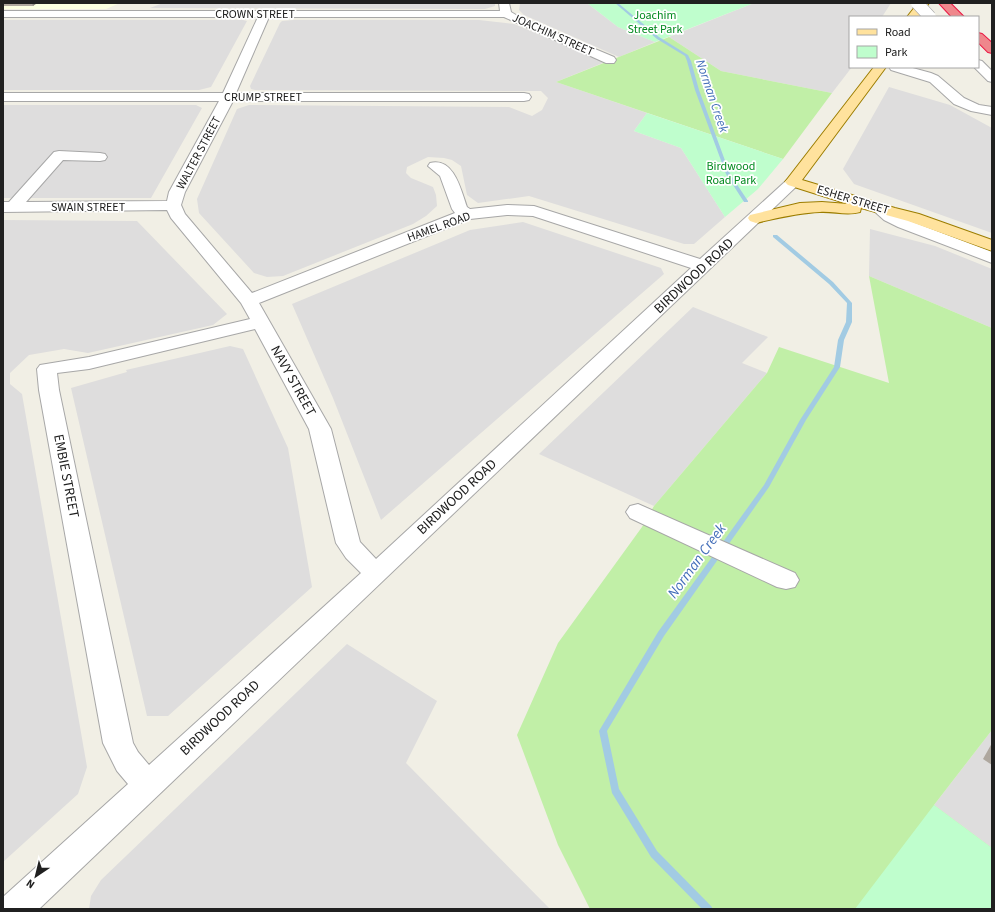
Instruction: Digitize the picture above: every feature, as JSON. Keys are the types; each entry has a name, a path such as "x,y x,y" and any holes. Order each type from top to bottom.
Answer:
{"highway":[{"path":"946,5 957,16"},
{"path":"979,37 992,49"}],"main road":[{"path":"905,16 909,3"},
{"path":"914,16 924,3"},
{"name":"BIRDWOOD ROAD","path":"796,179 879,68"},
{"path":"812,158 812,163 823,178"},
{"name":"ESHER STREET","path":"796,179 823,178 896,207 913,217"},
{"name":"ESHER STREET","path":"796,179 887,211 913,217 992,246"},
{"path":"775,208 822,207 887,211"}],"street":[{"path":"126,14 128,11 144,3"},
{"path":"917,3 929,16"},
{"name":"CROWN STREET","path":"3,14 265,14 505,8"},
{"name":"JOACHIM STREET","path":"505,8 517,20 610,60"},
{"name":"WALTER STREET","path":"173,205 177,192 228,96 265,14"},
{"path":"979,65 992,78"},
{"path":"899,68 934,79 959,101 976,108 992,111"},
{"name":"CRUMP STREET","path":"3,97 524,97 538,92"},
{"path":"524,97 522,100 534,108"},
{"path":"8,207 59,155 100,157"},
{"path":"435,166 447,174 460,209 467,214"},
{"name":"BIRDWOOD ROAD","path":"15,909 377,573 703,266 747,226 775,208 796,179"},
{"name":"SWAIN STREET","path":"8,207 173,205"},
{"name":"NAVY STREET","path":"173,205 177,215 249,301 320,429 348,543 362,562 377,573"},
{"name":"HAMEL ROAD","path":"249,301 467,214 507,210 534,211 703,266"},
{"name":"ESHER STREET","path":"887,211 890,218 992,258"},
{"name":"EMBIE STREET","path":"150,784 126,762 118,743 49,390 47,369 89,363 260,322"},
{"path":"638,512 786,580"}],"shaded area":[{"path":"3,3 120,3 106,9 3,9"},
{"path":"163,3 495,3 495,6 485,9 150,8"},
{"path":"520,3 587,3 618,27 655,42 619,57 524,15 519,10"},
{"path":"754,3 891,3 883,16 849,16 849,68 851,68 832,93 721,71 669,37"},
{"path":"3,20 247,21 211,87 199,90 3,90"},
{"path":"479,20 514,24 605,62 556,82 647,113 634,131 681,148 725,217 694,244 684,244 529,196 478,203 467,195 461,166 452,160 428,157 407,167 406,173 411,178 433,187 436,195 437,206 426,216 413,224 283,276 267,277 254,273 199,213 197,199 237,109 249,105 509,107 532,116 542,110 548,98 541,91 251,89 250,86 280,23 282,21"},
{"path":"889,87 950,105 992,128 992,233 854,184 843,169"},
{"path":"3,105 196,105 202,108 151,198 3,198"},
{"path":"3,220 137,221 227,314 213,325 88,353 64,349 29,355 10,373 10,384 22,394 87,767 78,794 3,862"},
{"path":"523,222 661,268 664,274 381,520 333,398 292,304 470,230"},
{"path":"870,229 935,246 992,269 992,328 869,276"},
{"path":"693,307 768,337 742,363 767,373 654,506 539,454"},
{"path":"230,346 243,349 288,448 312,587 168,716 147,716 71,388 127,372 126,370"},
{"path":"347,644 437,701 406,763 550,909 89,909 91,896 101,880"},
{"path":"992,730 992,848 934,805"}],"green space":[{"name":"Joachim Street Park","path":"587,3 754,3 655,42 618,27"},
{"path":"669,37 721,71 832,93 783,159 556,82"},
{"name":"Birdwood Road Park","path":"647,113 783,159 758,189 725,217 681,148 634,131"},
{"path":"869,276 992,328 992,730 934,805 992,848 992,909 590,909 558,845 517,735 558,643 642,527 654,506 767,373 779,347 889,383"},
{"path":"934,805 992,848 992,909 855,909"}],"waterway":[{"name":"Norman Creek","path":"616,3 658,38 686,55 697,90 728,174 746,201"},
{"name":"Norman Creek","path":"708,909 654,854 615,790 603,731 661,634 767,486 803,420 837,367 841,340 849,322 850,303 831,283 775,236"}]}
